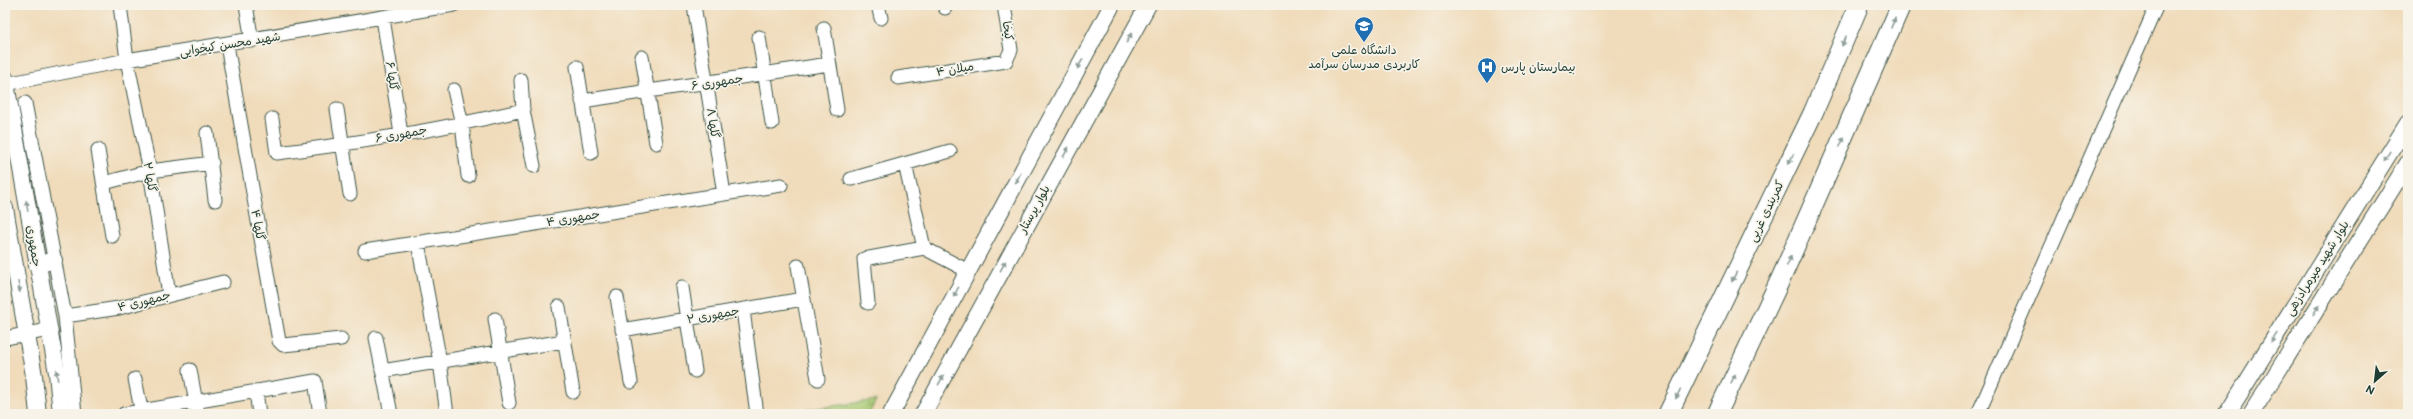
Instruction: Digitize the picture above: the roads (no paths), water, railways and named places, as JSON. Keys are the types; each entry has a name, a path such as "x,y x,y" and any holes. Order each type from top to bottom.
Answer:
{"highway":[{"name":"کمربندی غربی","path":"1668,414 1813,113 1859,5"},
{"path":"1717,414 1786,269 1901,5"}],"main road":[{"path":"891,414 1112,5"},
{"name":"بلوار پرستار","path":"922,414 1148,5"},
{"name":"جمهوری","path":"6,81 49,330 61,414"},
{"name":"بلوار شهید میرمرادزهی","path":"2227,414 2408,123"},
{"name":"بلوار شهید میرمرادزهی","path":"2251,414 2408,163"},
{"name":"جمهوری","path":"5,208 27,334 38,414"},
{"path":"37,265 54,260"}],"street":[{"name":"گلها ۲","path":"120,5 128,60 150,171 169,295"},
{"path":"246,5 252,41"},
{"name":"شهید محسن کیخوایی","path":"6,81 252,41 454,5"},
{"name":"گلها ۸","path":"694,5 724,194"},
{"name":"کیخا","path":"1004,5 1011,50 1010,56"},
{"path":"1978,414 2157,5"},
{"name":"گلها ۶","path":"383,18 401,134"},
{"path":"824,28 837,110"},
{"path":"759,37 763,74 772,123"},
{"name":"گلها ۴","path":"227,45 279,342 283,345 341,339"},
{"name":"میلان ۴","path":"898,78 1006,61 1010,56"},
{"path":"642,57 646,92 656,143"},
{"name":"جمهوری ۶","path":"582,101 707,84 829,64"},
{"path":"578,67 591,153"},
{"path":"521,80 523,110 534,166"},
{"path":"454,90 462,124 468,176"},
{"path":"25,103 65,316 75,414"},
{"path":"337,109 350,194"},
{"name":"جمهوری ۶","path":"272,119 277,153 343,145 462,124 523,110"},
{"path":"207,133 212,163 215,200"},
{"path":"98,150 112,236"},
{"path":"851,179 950,151"},
{"path":"104,183 150,171 212,163"},
{"path":"905,164 924,248"},
{"name":"جمهوری ۴","path":"365,251 781,185"},
{"path":"418,243 440,362 447,414"},
{"path":"868,303 864,259 924,248 968,271"},
{"path":"798,266 818,379"},
{"name":"جمهوری ۴","path":"65,316 119,308 223,282"},
{"path":"682,287 695,371"},
{"path":"617,297 631,382"},
{"name":"جمهوری ۲","path":"622,330 803,299"},
{"path":"558,307 573,392"},
{"path":"743,310 757,414"},
{"path":"495,319 509,403"},
{"path":"5,338 49,330"},
{"path":"376,338 391,414"},
{"path":"382,371 564,341"},
{"path":"190,370 197,408"},
{"path":"135,379 142,412"},
{"path":"124,414 197,408 256,391 315,381 320,414"},
{"path":"256,391 259,414"}],"place":[{"name":"دانشگاه علمی کاربردی مدرسان سرآمد","path":"1364,43"},
{"name":"بیمارستان پارس","path":"1487,84"}]}
